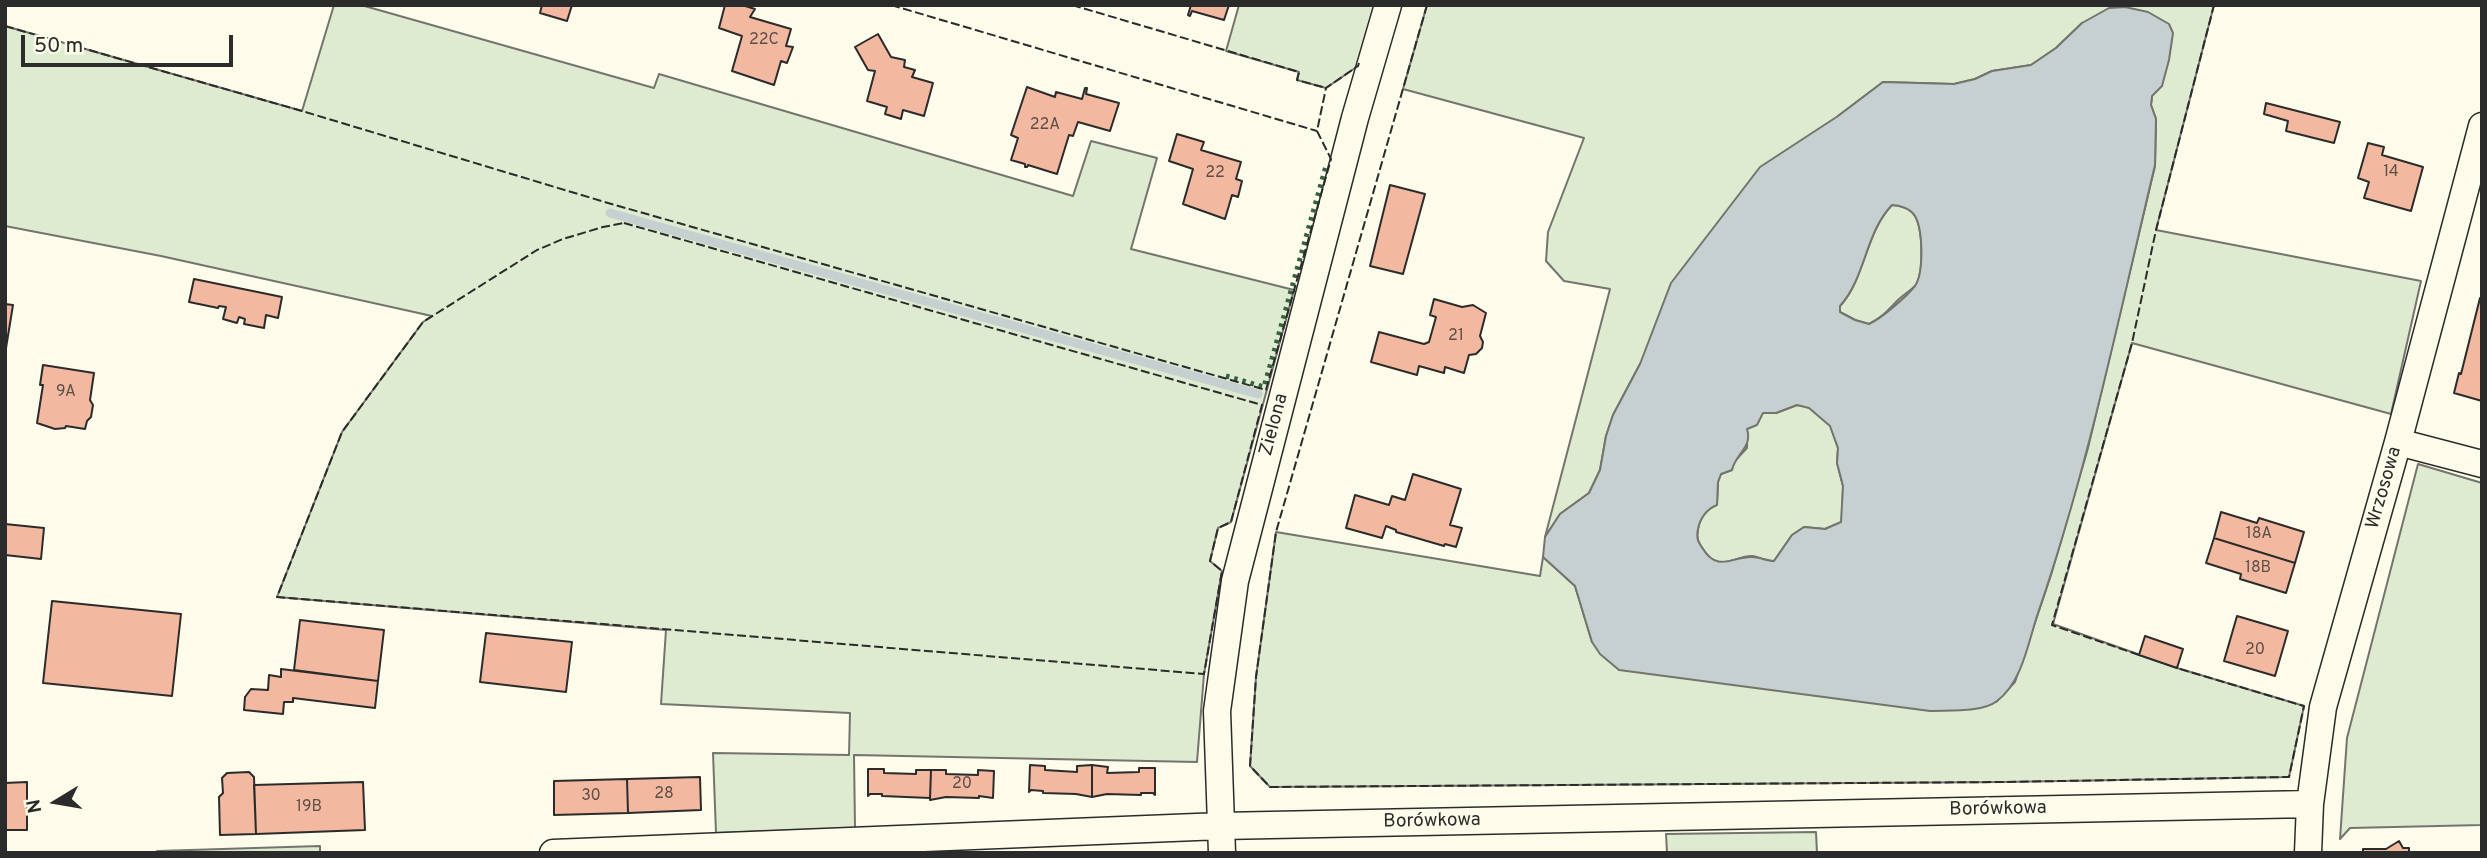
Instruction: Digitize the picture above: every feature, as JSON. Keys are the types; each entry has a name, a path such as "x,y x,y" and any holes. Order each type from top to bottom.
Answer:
{"street":[{"name":"Zielona","path":"1222,853 1217,711 1235,581 1355,118 1388,5"},
{"name":"Wrzosowa","path":"2308,853 2310,804 2323,707 2398,442 2482,125"},
{"path":"2398,442 2482,464"},
{"name":"Borówkowa","path":"553,853 1221,826 2310,804"}],"green space":[{"path":"334,5 361,5 654,88 659,74 1073,196 1091,141 1157,158 1131,249 1294,290 1231,522 1218,528 1210,561 1222,571 1204,674 1197,762 854,755 855,828 716,833 713,753 849,755 850,713 661,704 666,630 277,597 342,432 423,322 432,316 161,256 5,226 5,26 302,111"},
{"path":"1239,5 1375,5 1358,66 1326,88 1297,80 1299,72 1226,51"},
{"path":"1427,5 2214,5 2156,230 2421,281 2391,414 2132,343 2053,624 2177,668 2304,706 2289,777 2005,782 1270,787 1250,766 1256,677 1276,532 1540,576 1543,557 1575,586 1592,642 1996,702 2015,682 2051,575 2088,448 2155,166 2156,119 2151,105 2152,96 2082,23 2056,48 2031,65 1992,71 1954,84 1883,82 1838,116 1640,364 1613,415 1600,470 1589,493 1560,514 1545,537 1610,289 1564,281 1546,261 1548,232 1584,138 1403,89"},
{"path":"1892,205 1908,209 1918,222 1920,272 1915,286 1882,316 1869,324 1840,312 1840,306 1855,282 1876,229"},
{"path":"1797,405 1809,407 1830,425 1838,448 1837,463 1843,486 1842,522 1825,529 1804,527 1792,535 1774,561 1752,556 1726,562 1714,561 1700,544 1697,532 1708,511 1717,504 1721,474 1732,470 1733,463 1747,448 1747,429 1763,413 1776,413"},
{"path":"2418,464 2482,483 2482,825 2350,828 2340,839 2347,738"},
{"path":"1816,832 1817,853 1667,853 1666,834"},
{"path":"320,846 320,853 156,853 157,851"}],"shaded area":[{"path":"2125,7 2148,12 2169,24 2173,33 2162,86 2152,96 2151,105 2156,119 2155,165 2102,392 2072,505 2027,650 2013,684 1991,705 1965,710 1930,711 1619,670 1600,654 1592,642 1575,586 1543,557 1545,537 1560,514 1589,493 1600,470 1613,415 1640,364 1671,283 1760,167 1838,116 1883,82 1954,84 1992,71 2031,65 2056,48 2082,23 2109,8","holes":["1892,205 1911,211 1918,222 1921,241 1920,272 1911,291 1869,324 1840,312 1840,306 1855,282 1876,229","1797,405 1809,408 1830,426 1838,448 1837,463 1843,486 1841,522 1825,529 1804,527 1792,535 1774,561 1752,557 1726,562 1714,560 1700,544 1697,532 1704,514 1717,505 1721,474 1732,470 1748,441 1747,429 1757,425 1763,413 1776,413"]}],"building":[{"path":"542,5 572,5 567,21 540,13"},
{"path":"725,5 742,5 755,9 750,17 791,29 786,46 793,47 787,63 781,61 774,85 732,71 742,36 719,28"},
{"path":"1191,5 1229,5 1224,20 1192,11 1190,16"},
{"path":"878,34 891,57 905,60 904,67 915,70 912,77 933,83 924,116 903,110 901,119 885,114 887,107 867,101 875,71 868,70 855,47"},
{"path":"1027,87 1055,97 1056,92 1082,99 1087,88 1086,94 1119,103 1110,131 1078,122 1073,136 1069,135 1057,174 1028,165 1025,167 1025,164 1011,160 1018,138 1011,135"},
{"path":"2266,103 2340,122 2334,143 2286,131 2288,121 2264,114"},
{"path":"1177,134 1204,142 1201,150 1241,162 1236,179 1242,181 1238,197 1232,195 1225,219 1183,204 1193,169 1169,161"},
{"path":"2368,143 2384,147 2382,155 2423,167 2411,211 2364,198 2369,182 2358,178"},
{"path":"1390,185 1425,194 1403,274 1370,266"},
{"path":"194,279 282,297 278,318 266,315 264,328 244,324 245,319 239,317 237,323 223,319 226,307 189,302"},
{"path":"2482,298 2482,401 2454,393"},
{"path":"1434,299 1462,307 1473,305 1486,313 1480,336 1482,348 1476,354 1469,355 1464,373 1445,367 1444,373 1419,366 1417,375 1371,362 1379,332 1424,344 1429,342 1436,317 1430,315"},
{"path":"5,304 13,305 6,348 5,348"},
{"path":"43,365 94,373 90,400 93,405 85,429 66,426 55,429 37,423"},
{"path":"1413,474 1461,489 1450,525 1462,528 1456,547 1396,532 1386,526 1382,538 1346,528 1355,495 1389,505 1392,496 1405,500"},
{"path":"2221,512 2257,523 2259,518 2304,532 2295,563 2214,538"},
{"path":"5,524 44,528 41,559 5,555"},
{"path":"2214,538 2295,563 2286,593 2240,579 2241,574 2206,563"},
{"path":"52,601 181,614 172,696 43,683"},
{"path":"2237,616 2288,631 2275,676 2224,661"},
{"path":"300,620 384,630 378,681 294,670"},
{"path":"486,633 572,642 566,692 480,682"},
{"path":"2145,636 2183,649 2177,668 2139,655"},
{"path":"281,669 378,681 375,708 293,698 293,702 284,702 283,714 244,710 245,697 251,689 268,690 269,675 281,677"},
{"path":"1030,765 1045,766 1045,770 1077,772 1077,766 1092,765 1092,797 1031,790 1029,792"},
{"path":"1092,765 1108,767 1107,773 1139,772 1139,768 1155,768 1155,795 1107,794 1092,797"},
{"path":"868,769 884,769 884,773 916,774 916,770 931,770 930,798 882,794 868,796"},
{"path":"931,770 946,770 946,774 978,775 978,770 994,771 993,798 946,797 930,800"},
{"path":"249,772 254,777 256,834 220,835 219,797 223,793 222,778 227,773"},
{"path":"700,777 701,810 628,813 627,779"},
{"path":"627,779 628,813 554,815 554,781"},
{"path":"27,782 27,830 5,830 5,783"},
{"path":"363,782 365,830 256,834 254,785"},
{"path":"2399,841 2403,848 2409,848 2409,853 2363,853 2363,849 2386,849"}],"waterway":[{"path":"610,213 1258,394"}],"hedge":[{"path":"1226,376 1264,387 1326,166"}],"fence":[{"path":"891,5 1317,131"},
{"path":"1072,5 1299,72 1297,80 1326,88"},
{"path":"1427,5 1276,532 1256,677 1250,766 1270,787 2005,782 2289,777 2304,706 2177,668"},
{"path":"2139,655 2052,625 2132,343 2156,230 2214,5"},
{"path":"5,26 608,203 1266,390 1331,159 1317,131 1326,88 1359,63"},
{"path":"624,223 1262,405 1231,522 1218,528 1210,561 1222,571 1204,674 277,597 342,432 423,322 537,250 563,239 624,223"}]}
